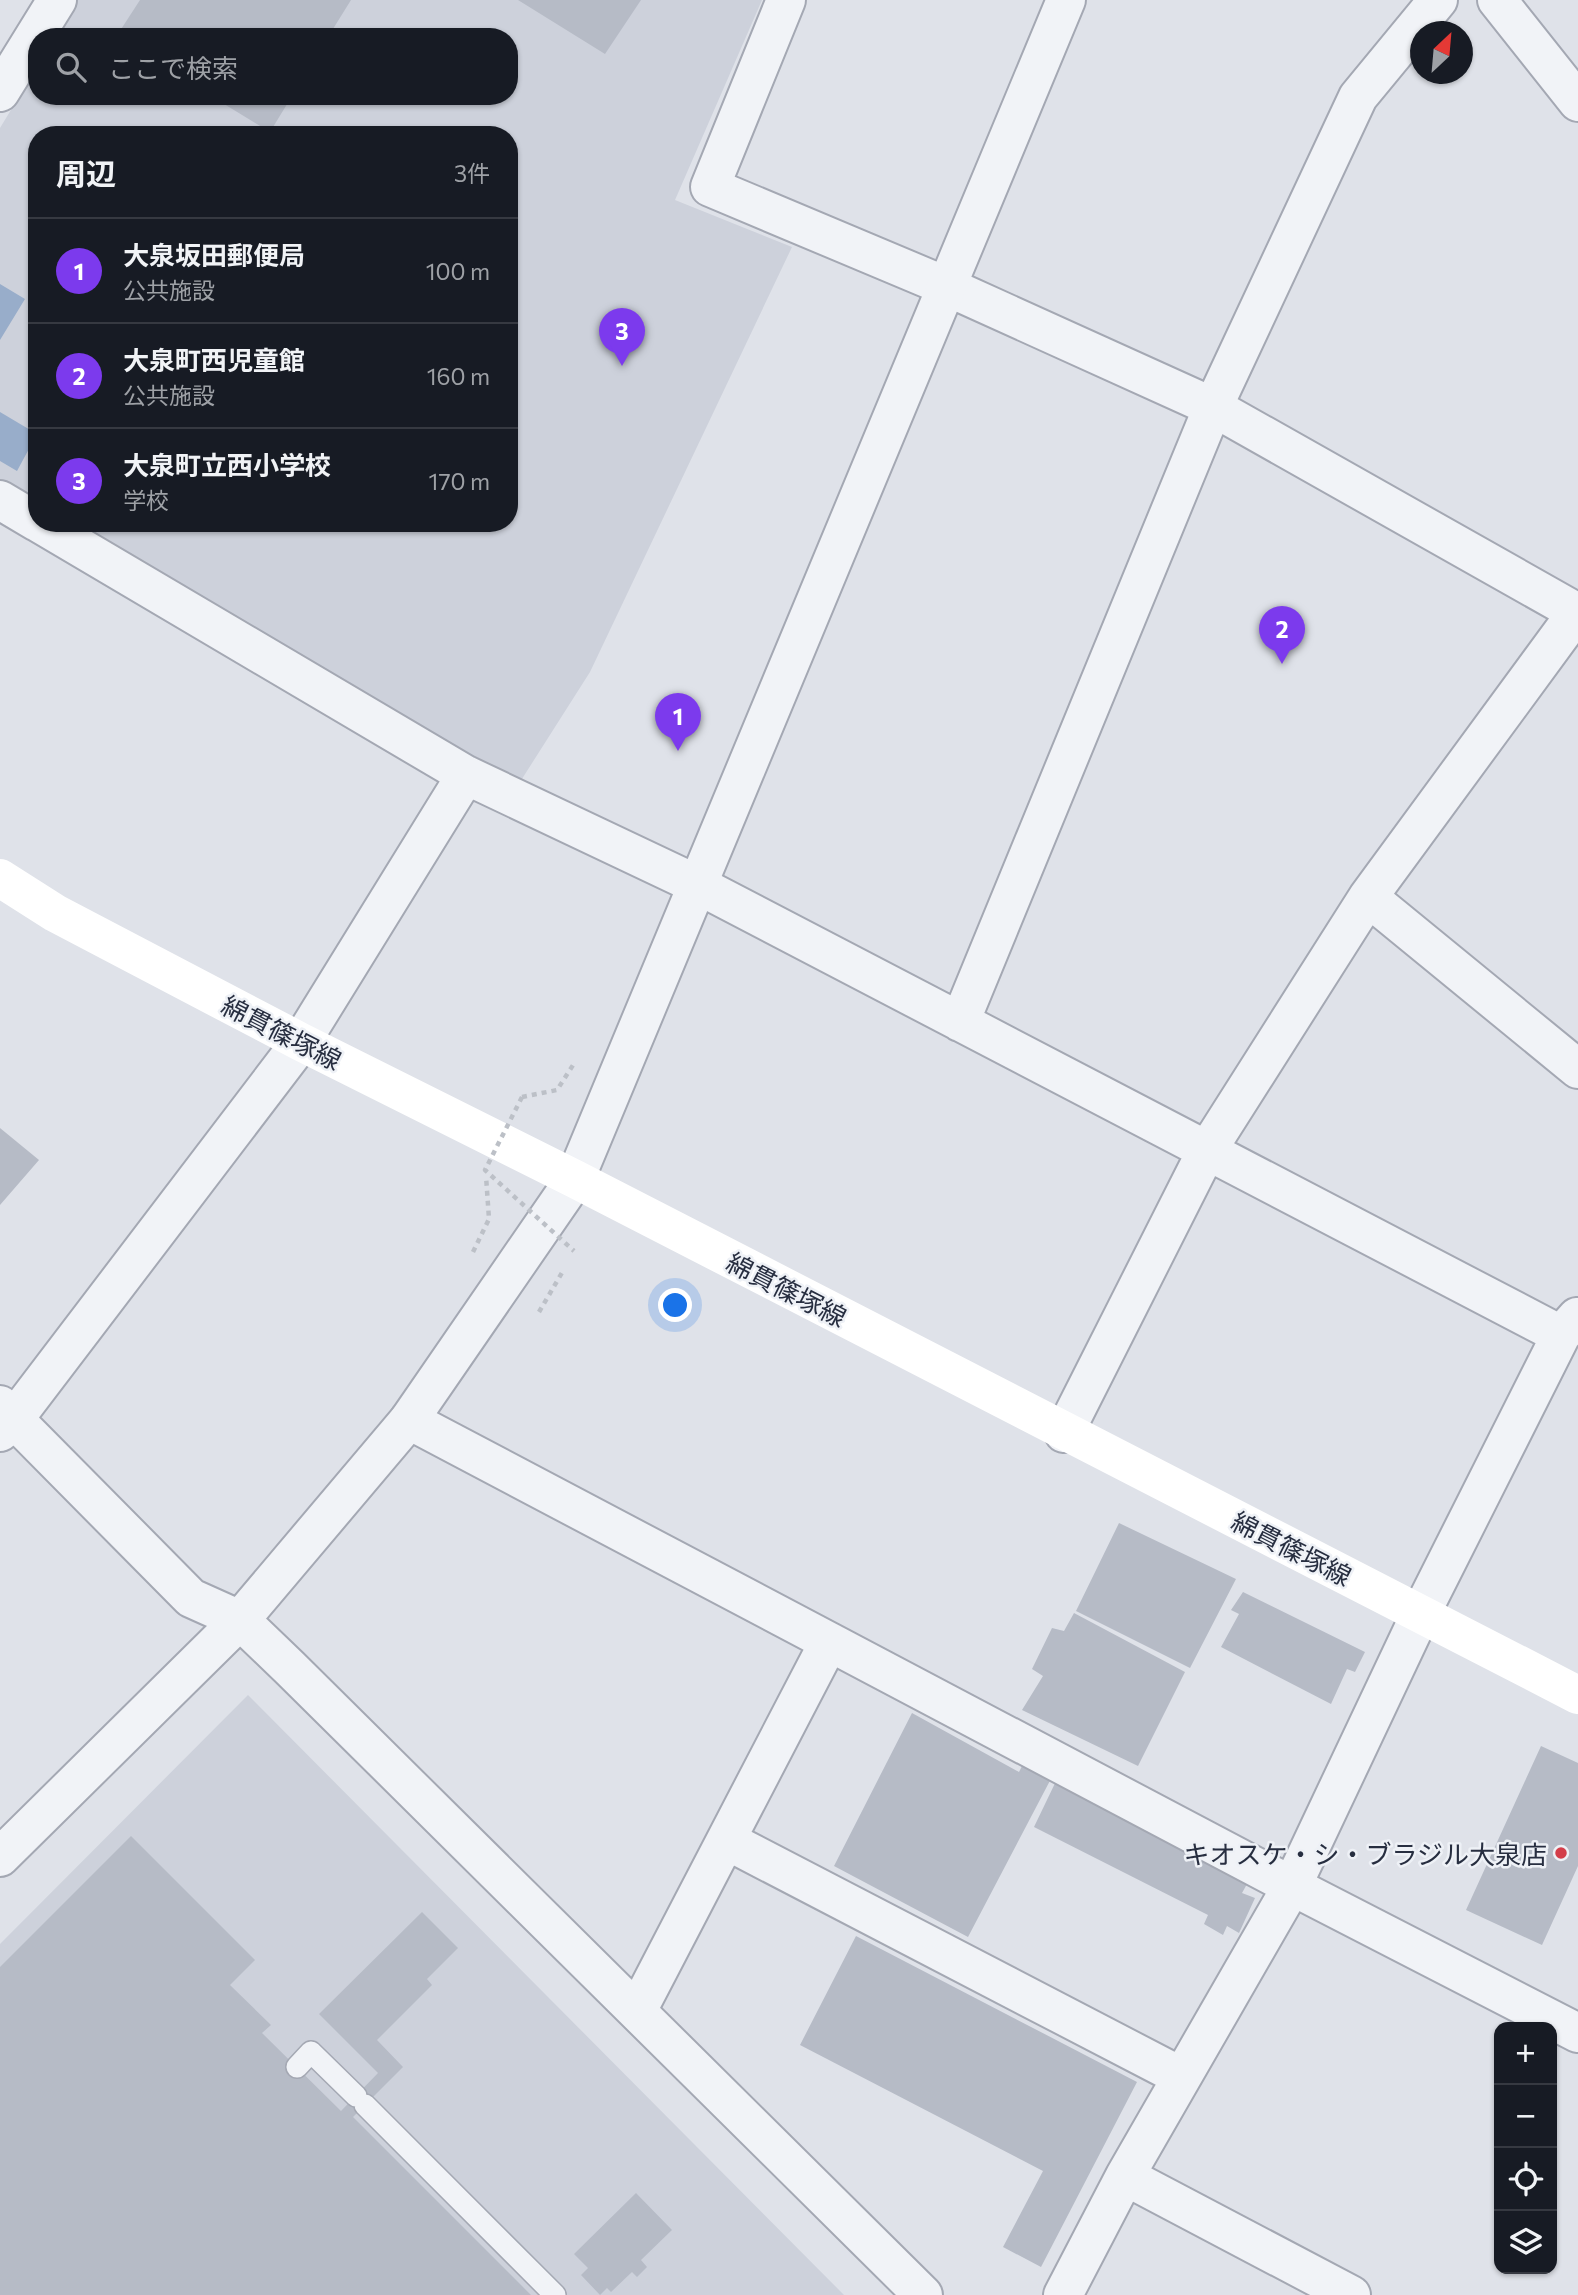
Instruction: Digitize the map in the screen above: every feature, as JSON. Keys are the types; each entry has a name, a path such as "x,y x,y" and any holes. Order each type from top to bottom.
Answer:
{"main road":[{"name":"綿貫篠塚線","path":"0,878 55,913 301,1042 575,1179 1064,1433 1578,1695"}],"street":[{"path":"40,28 57,0"},
{"path":"786,0 710,187 948,287 1213,407 1578,612 1368,897 1206,1152 1064,1433"},
{"path":"0,1857 240,1620 409,1420 575,1179 1066,0"},
{"path":"960,1022 1213,407 1358,97 1438,0"},
{"path":"1497,0 1578,102"},
{"path":"0,92 28,47"},
{"path":"0,500 28,517"},
{"path":"53,532 466,775 698,885 1206,1152 1570,1326 1420,1613 1292,1886 1125,2176 1063,2295"},
{"path":"466,775 301,1042 5,1419 191,1598 240,1620 923,2295"},
{"path":"1368,897 1578,1069"},
{"path":"409,1420 1292,1886 1578,2033"},
{"path":"637,2011 829,1642"},
{"path":"726,1840 1182,2077"},
{"path":"1125,2176 1351,2295"}],"lane":[{"path":"297,2067 312,2052 555,2295"}],"path":[{"path":"473,1252 489,1219 485,1170 522,1097 557,1090 575,1062"},
{"path":"485,1170 573,1251 539,1312"}],"shaded area":[{"path":"78,0 762,0 675,200 792,247 590,672 520,782 83,532 518,532 518,126 28,126 28,501 0,485 0,128 28,82 28,105 518,105 518,28 61,28"},
{"path":"248,1695 844,2295 0,2295 0,1944"}],"water":[{"path":"0,284 25,299 0,340"},
{"path":"0,412 28,429 28,451 17,471 0,461"}],"building":[{"path":"140,0 351,0 334,28 122,28"},
{"path":"518,0 641,0 605,54"},
{"path":"226,105 286,105 274,126 260,126"},
{"path":"0,1128 39,1160 0,1205"},
{"path":"1119,1523 1236,1579 1190,1668 1076,1611"},
{"path":"1243,1592 1365,1652 1355,1672 1347,1669 1331,1704 1221,1647 1239,1614 1231,1610"},
{"path":"1074,1613 1185,1672 1138,1766 1022,1710 1043,1676 1032,1669 1052,1628 1064,1631"},
{"path":"912,1713 1019,1772 1025,1760 1054,1773 968,1937 834,1866"},
{"path":"1541,1746 1578,1763 1578,1866 1542,1945 1466,1910"},
{"path":"1058,1777 1252,1875 1242,1893 1255,1898 1239,1933 1227,1926 1223,1935 1204,1924 1208,1915 1034,1827"},
{"path":"131,1836 255,1960 230,1985 271,2025 262,2033 341,2111 378,2073 319,2014 422,1912 458,1948 427,1979 432,1985 377,2040 403,2067 353,2117 531,2295 0,2295 0,1967"},
{"path":"856,1936 1137,2082 1041,2267 1003,2247 1043,2171 800,2045"},
{"path":"636,2193 672,2230 641,2260 647,2267 637,2277 632,2272 611,2292 607,2288 600,2295 581,2275 588,2268 574,2254"}],"place":[{"name":"大泉町立西小学校","path":"622,366"},
{"name":"大泉町西児童館","path":"1282,664"},
{"name":"大泉坂田郵便局","path":"678,751"},
{"name":"キオスケ・シ・ブラジル大泉店","path":"1561,1853"}]}
